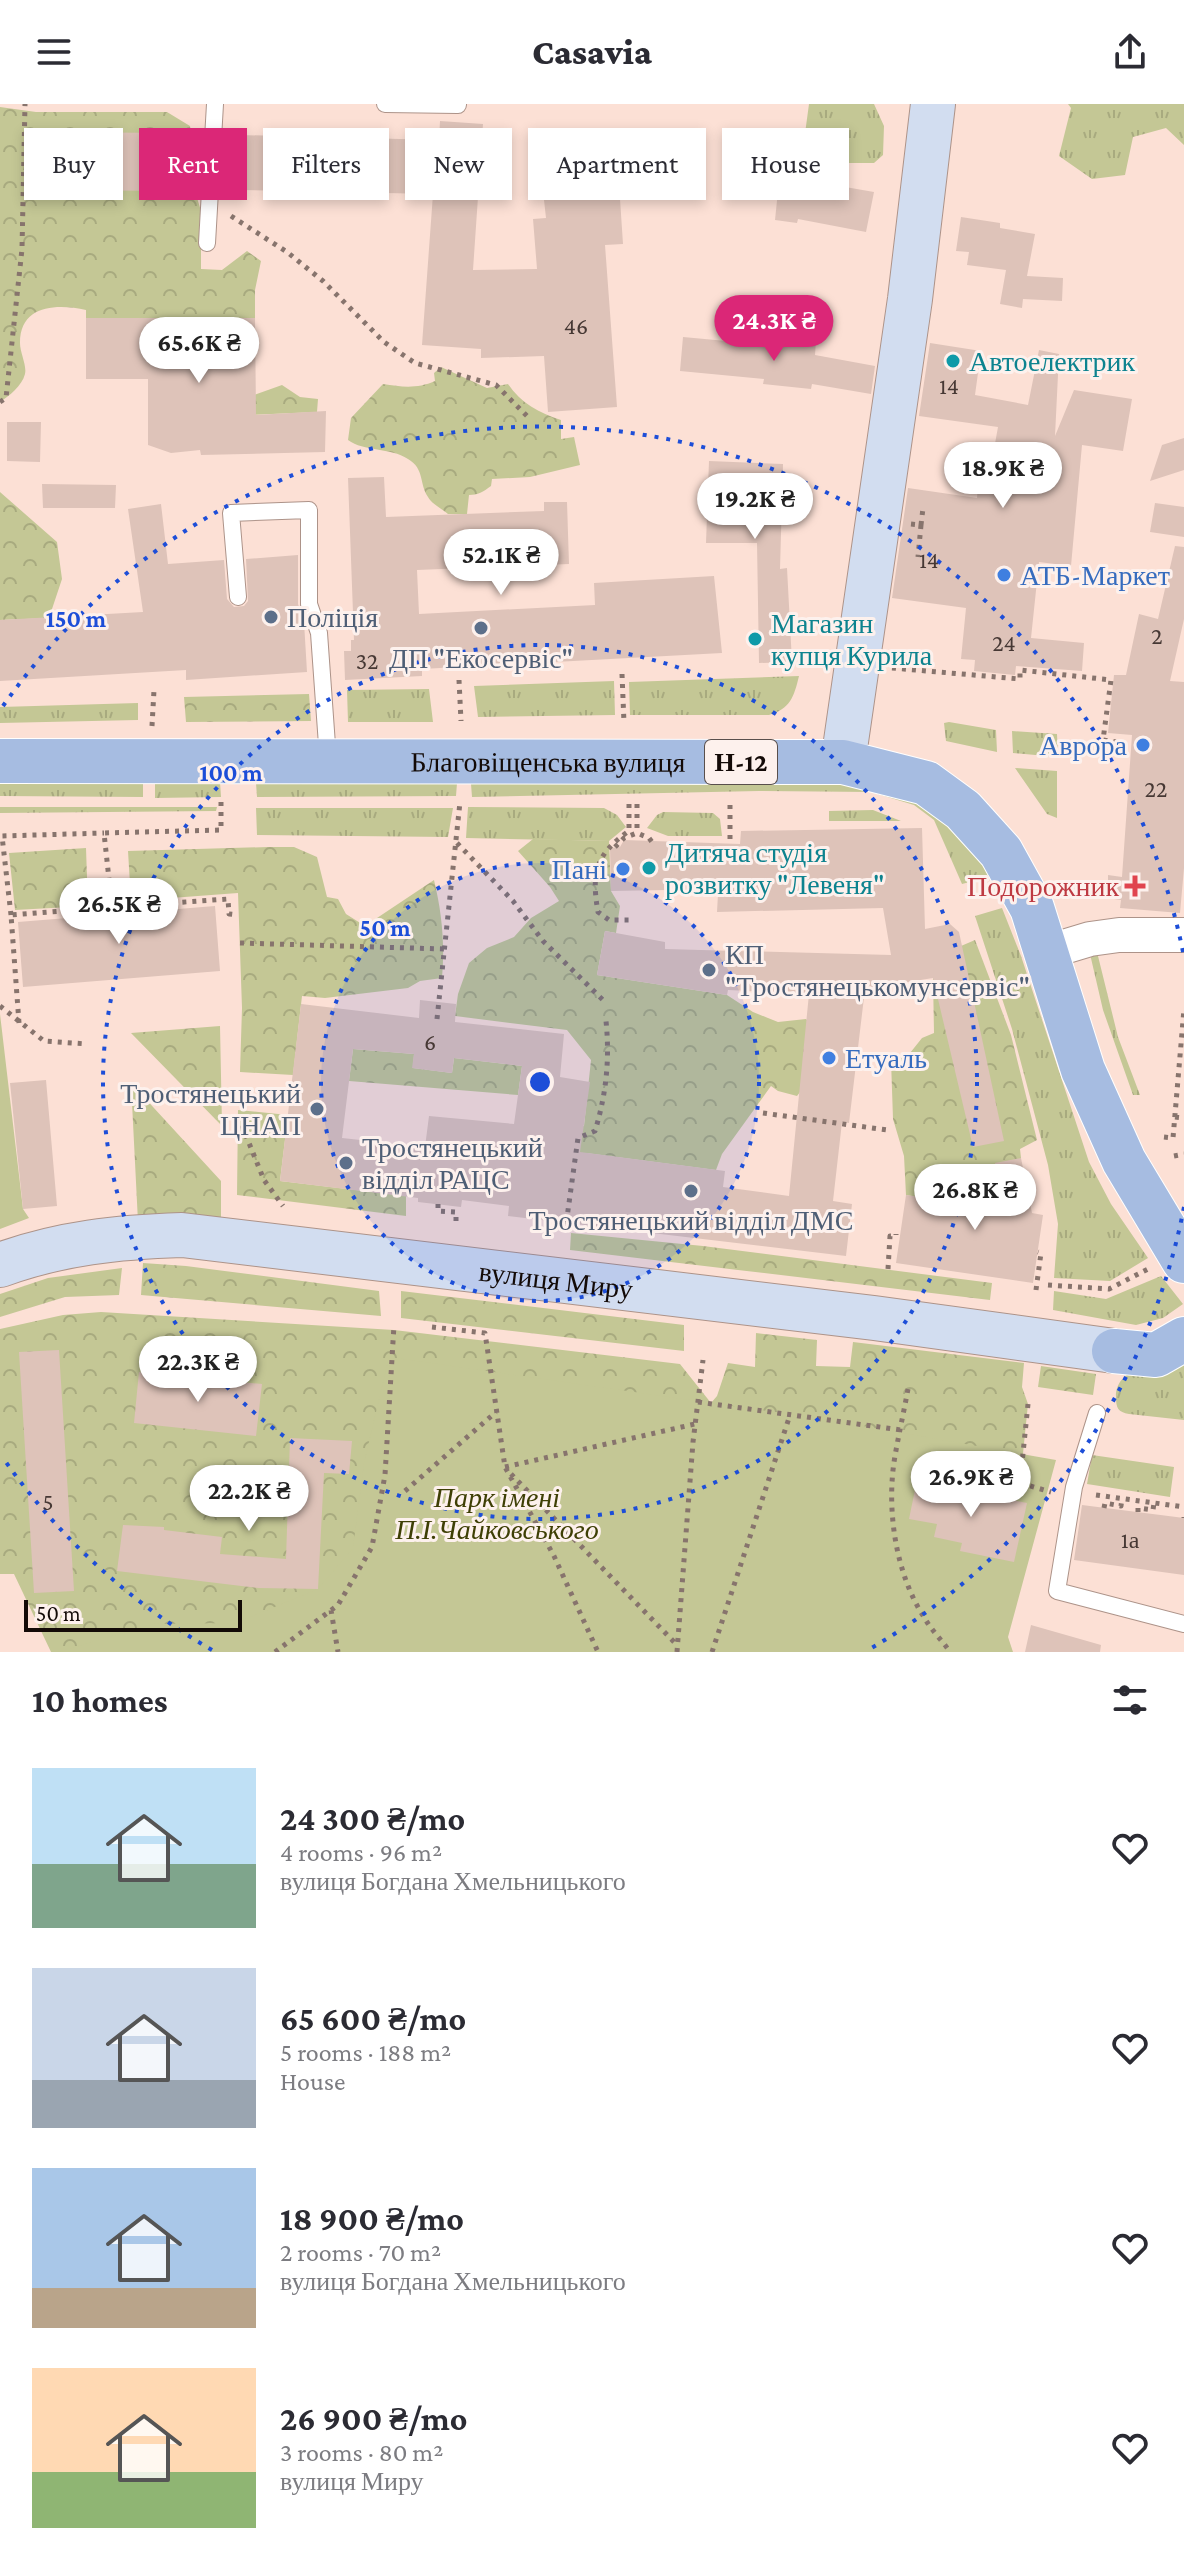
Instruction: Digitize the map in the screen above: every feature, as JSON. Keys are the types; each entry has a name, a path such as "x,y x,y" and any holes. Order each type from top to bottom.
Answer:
{"main road":[{"name":"Благовіщенська вулиця","path":"0,761 843,762 926,783 963,810 1001,852 1020,884 1032,908 1086,1075 1168,1264"},
{"path":"1114,1351 1156,1355 1184,1339"}],"street":[{"path":"843,762 910,299 933,104"},
{"path":"1047,952 1090,939 1119,935 1184,935"},
{"name":"вулиця Миру","path":"0,1265 72,1243 126,1237 198,1236 889,1320 1114,1351"}],"lane":[{"path":"207,243 215,104"},
{"path":"385,104 458,105"},
{"path":"238,597 231,513 309,510 309,604 319,633 328,761"},
{"path":"1097,1413 1074,1491 1057,1591 1184,1624"}],"path":[{"path":"0,402 6,398 22,249 25,104"},
{"path":"209,204 287,252 323,281 384,342 415,363 496,385 527,416"},
{"path":"921,525 923,508"},
{"path":"883,668 1020,679 1020,670 1111,680 1103,740 1116,742"},
{"path":"622,674 624,723"},
{"path":"459,680 461,721"},
{"path":"19,1023 2,836 221,830 221,802"},
{"path":"437,1019 460,802"},
{"path":"629,804 629,831 609,845 601,856 594,891 598,912 609,920 629,920"},
{"path":"637,804 637,833"},
{"path":"730,805 730,844"},
{"path":"104,833 112,907"},
{"path":"615,847 624,838 637,833 649,838 655,846"},
{"path":"456,842 513,901 543,941 605,1002"},
{"path":"11,915 228,899 229,914 238,915"},
{"path":"240,943 445,949"},
{"path":"0,1006 44,1041 87,1044"},
{"path":"1164,1137 1173,1138 1184,1009"},
{"path":"565,1232 578,1138 595,1131 605,1098 609,1043 606,1021"},
{"path":"239,1097 290,1102"},
{"path":"763,1113 887,1130"},
{"path":"238,1116 264,1180 283,1206"},
{"path":"1175,1117 1184,1118"},
{"path":"1174,1156 1184,1154"},
{"path":"438,1204 438,1211 456,1212 456,1224"},
{"path":"888,1269 890,1236 896,1234"},
{"path":"1036,1290 1041,1253 1038,1252"},
{"path":"1048,1285 1109,1289 1168,1264"},
{"path":"275,1652 338,1605 372,1547 385,1475 394,1325"},
{"path":"432,1327 485,1333 505,1467 554,1556 598,1652"},
{"path":"678,1649 695,1424 703,1360"},
{"path":"908,1389 895,1458 892,1498 897,1541 906,1582 923,1617 950,1652"},
{"path":"698,1402 901,1430"},
{"path":"1028,1404 1020,1483 1064,1496 1074,1491 1184,1507"},
{"path":"405,1491 496,1411"},
{"path":"712,1652 790,1415"},
{"path":"505,1467 695,1424"},
{"path":"505,1467 678,1649"},
{"path":"1104,1508 1105,1503 1121,1506 1122,1498"},
{"path":"1138,1512 1138,1508 1153,1510 1154,1503"},
{"path":"331,1610 338,1652"}],"green space":[{"path":"809,104 874,104 884,126 883,155 874,163 849,163 849,128 806,128"},
{"path":"1068,104 1184,104 1184,145 1166,128 1133,137 1125,175 1092,179 1059,156 1071,108"},
{"path":"0,107 36,112 167,112 190,126 139,128 139,200 198,200 201,211 201,269 222,270 247,251 261,261 255,290 255,318 86,318 86,310 64,307 42,310 26,321 22,330 23,378 15,390 0,402"},
{"path":"441,367 487,388 508,384 531,406 561,420 561,439 574,437 580,465 530,477 492,479 491,486 478,494 469,495 467,514 448,514 428,497 413,463 401,455 348,440 351,418 383,384 409,387 428,384 435,381 434,373"},
{"path":"282,385 300,397 318,399 317,412 251,415 251,396"},
{"path":"0,492 57,542 62,579 49,618 0,620"},
{"path":"799,676 790,701 769,715 630,715 629,682"},
{"path":"614,681 615,715 478,717 474,686"},
{"path":"429,689 433,722 348,722 347,690"},
{"path":"309,694 311,721 186,722 184,697"},
{"path":"138,703 138,720 0,723 0,707"},
{"path":"944,723 996,730 997,752 946,741"},
{"path":"1012,731 1057,734 1058,757 1013,753"},
{"path":"1015,768 1057,771 1057,818 1047,814"},
{"path":"603,780 873,784 931,805 981,859 989,877 962,884 934,820 914,805 871,792 759,791 472,797 471,784"},
{"path":"143,781 143,797 0,796 0,782"},
{"path":"220,782 221,797 155,798 155,783"},
{"path":"256,783 457,783 456,796 257,797"},
{"path":"0,807 217,807 216,811 0,813"},
{"path":"468,807 604,808 617,815 626,827 609,841 466,838"},
{"path":"256,808 453,808 448,837 257,835"},
{"path":"873,810 901,821 829,821 829,811"},
{"path":"663,812 713,813 720,819 722,836 668,836 647,828"},
{"path":"533,839 609,841 611,891 620,906 616,933 605,931 597,975 727,995 753,1012 778,1022 806,1019 813,1026 808,1082 797,1096 771,1086 722,1154 716,1170 586,1153 577,1224 557,1223 568,1130 584,1126 591,1060 567,1030 455,1016 458,994 469,963 487,948 514,937 531,918 559,901 518,851"},
{"path":"294,847 317,857 327,897 338,899 346,914 365,926 434,880 441,917 442,978 420,981 408,988 325,998 302,996 293,1075 240,1072 242,1008 238,893 131,901 128,851"},
{"path":"86,848 88,906 15,910 9,853"},
{"path":"1002,908 1021,956 1089,1162 1111,1204 1148,1258 1110,1281 1054,1278 1058,1224 1048,1165 1012,1029 975,916"},
{"path":"975,940 1011,1035 1037,1140 1020,1149 1021,1158 1001,1186 989,1196 954,1202 906,1195 904,1156 893,1119 891,1060 910,1053 922,1038 934,1033 933,978 961,946"},
{"path":"1097,952 1118,1037 1140,1095 1133,1095 1103,1010 1090,954"},
{"path":"0,1014 23,1209 29,1218 0,1229"},
{"path":"220,1026 222,1126 131,1033"},
{"path":"353,1049 414,1054 413,1068 452,1073 454,1058 522,1066 518,1095 349,1081"},
{"path":"131,1083 221,1181 221,1222 138,1222"},
{"path":"238,1110 288,1115 280,1181 406,1196 406,1216 237,1195"},
{"path":"571,1233 703,1246 992,1283 990,1300 570,1250"},
{"path":"143,1263 379,1291 381,1316 141,1295"},
{"path":"122,1268 119,1295 65,1297 0,1317 0,1294 48,1278"},
{"path":"1161,1276 1183,1304 1163,1318 1136,1325 1053,1310 1054,1291 1106,1299"},
{"path":"401,1291 684,1325 684,1351 401,1318"},
{"path":"101,1312 394,1330 680,1364 711,1403 717,1396 728,1363 755,1367 756,1333 817,1340 816,1366 850,1367 853,1342 1024,1363 1022,1387 1028,1404 1020,1483 859,1652 51,1652 14,1574 0,1574 0,1329 63,1315"},
{"name":"Парк імені П.І.Чайковського","path":"389,1357 823,1419 1056,1460 1008,1637 1013,1652 58,1652 153,1624 236,1623 318,1589 353,1548 364,1463"},
{"path":"1184,1363 1184,1420 1129,1414 1118,1409 1116,1397 1123,1378 1152,1366"},
{"path":"1041,1366 1096,1374 1093,1395 1038,1387"},
{"path":"1092,1455 1174,1467 1170,1497 1087,1484"}],"building":[{"path":"440,121 483,124 483,128 440,128"},
{"path":"123,133 139,133 139,191 123,191"},
{"path":"247,135 263,136 263,190 247,190"},
{"path":"389,139 405,139 405,193 389,193"},
{"path":"849,188 874,192 866,232 798,219 797,223 775,220 777,200 849,200"},
{"path":"433,200 478,200 473,270 537,269 533,219 546,218 544,200 620,200 623,244 605,245 617,407 548,412 544,356 481,358 481,349 422,345"},
{"path":"961,217 1000,223 1000,228 1035,234 1027,276 1063,278 1062,301 1023,299 1022,308 1000,304 1006,270 967,265 969,252 956,251"},
{"path":"86,318 255,318 256,415 326,411 325,452 201,455 200,450 171,453 148,445 148,379 86,379"},
{"path":"727,334 816,340 815,355 875,366 871,394 812,384 811,389 763,384 764,379 680,371 683,337 726,341"},
{"path":"930,343 981,351 975,395 1028,405 1039,350 1059,354 1055,436 1074,390 1132,399 1123,451 1082,445 1071,566 1039,562 1031,638 1084,643 1082,671 1016,666 1015,675 974,671 975,660 961,659 966,608 892,598 908,488 977,498 979,470 990,471 998,427 919,416"},
{"path":"7,422 41,422 40,462 7,461"},
{"path":"1184,438 1184,470 1150,481 1162,445"},
{"path":"709,461 783,464 780,569 787,568 792,662 759,663 757,543 706,543"},
{"path":"384,477 386,517 544,511 544,502 567,502 569,564 417,570 419,614 595,605 594,583 714,576 722,653 422,669 422,676 345,680 344,651 351,651 351,640 354,640 348,478"},
{"path":"42,484 116,485 115,508 43,508"},
{"path":"1155,503 1184,507 1184,537 1150,532"},
{"path":"161,504 168,564 224,560 227,599 234,607 244,606 248,601 246,559 298,555 298,604 304,622 307,672 186,680 186,670 0,681 0,620 143,612 128,509"},
{"path":"1175,546 1184,547 1184,619 1170,681 1184,682 1184,868 1180,913 1120,908 1121,900 1108,898 1108,875 1122,877 1132,735 1108,733 1114,675 1126,675 1139,614 1158,619"},
{"path":"922,828 925,929 950,924 959,932 1004,1141 973,1147 933,978 865,989 849,1123 842,1122 833,1201 852,1204 846,1256 508,1216 509,1206 462,1200 461,1207 418,1202 418,1198 280,1181 301,1004 419,1018 420,1000 456,1004 455,1022 564,1034 560,1077 590,1082 580,1152 725,1171 723,1187 789,1196 809,994 728,990 727,995 597,975 605,931 665,942 665,949 891,955 883,908 717,912 718,894 667,893 667,890 611,891 610,848 620,847 624,840 740,844 741,831","holes":["353,1049 414,1054 412,1068 452,1073 454,1058 522,1066 514,1124 429,1116 425,1147 342,1138"]},
{"path":"215,906 220,971 23,987 18,922"},
{"path":"46,1080 57,1206 23,1209 10,1083"},
{"path":"1021,1158 1032,1213 1043,1215 1033,1283 896,1263 906,1195 1005,1209 995,1163"},
{"path":"59,1350 74,1591 34,1593 19,1352"},
{"path":"139,1372 262,1384 256,1436 134,1423"},
{"path":"290,1438 352,1441 349,1474 324,1473 318,1589 259,1588 117,1571 123,1525 164,1527 164,1530 222,1537 220,1554 286,1559"},
{"path":"917,1480 1027,1503 1014,1562 960,1551 962,1543 934,1537 937,1524 909,1519"},
{"path":"1082,1505 1184,1518 1184,1575 1074,1560"},
{"path":"1031,1625 1101,1645 1100,1652 1025,1652"}],"place":[{"name":"Автоелектрик","path":"953,361"},
{"name":"АТБ-Маркет","path":"1004,575"},
{"name":"Поліція","path":"271,617"},
{"name":"ДП \"Екосервіс\"","path":"481,628"},
{"name":"Магазин купця Курила","path":"755,639"},
{"name":"Аврора","path":"1143,745"},
{"name":"Дитяча студія розвитку \"Левеня\"","path":"649,868"},
{"name":"Пані","path":"623,869"},
{"name":"Подорожник","path":"1135,886"},
{"name":"КП \"Тростянецькомунсервіс\"","path":"709,970"},
{"name":"Етуаль","path":"829,1058"},
{"name":"Тростянецький ЦНАП","path":"317,1109"},
{"name":"Тростянецький відділ РАЦС","path":"346,1163"},
{"name":"Тростянецький відділ ДМС","path":"691,1191"}]}
